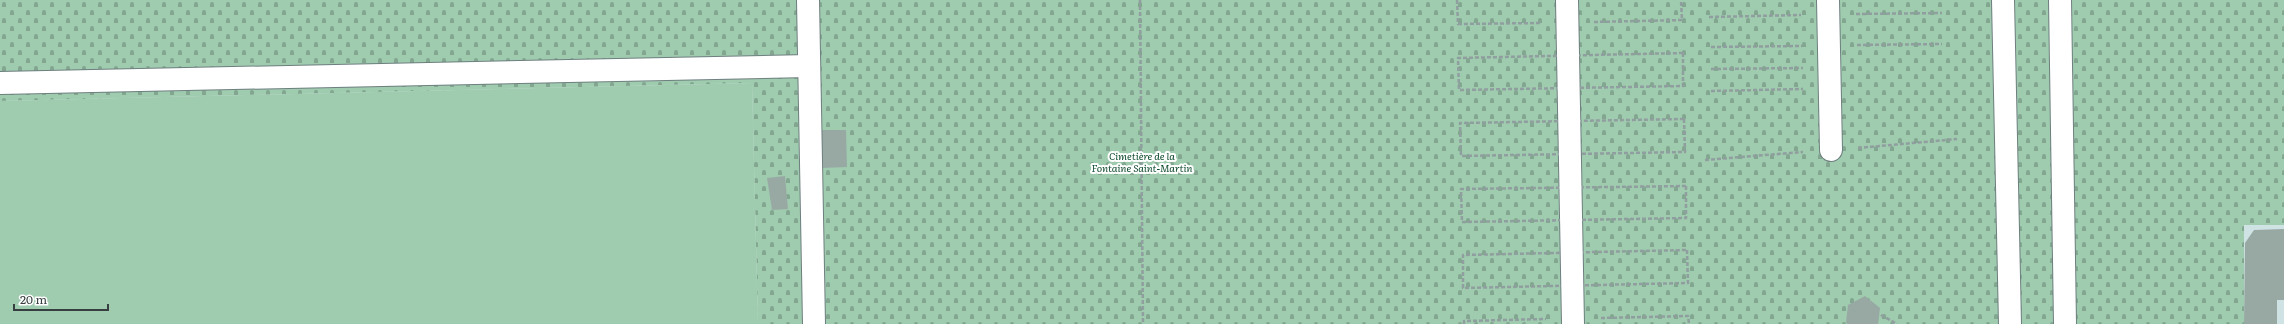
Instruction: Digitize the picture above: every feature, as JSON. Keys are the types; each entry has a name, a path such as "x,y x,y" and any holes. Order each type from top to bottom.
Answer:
{"lane":[{"path":"808,0 814,324"},
{"path":"1567,0 1573,324"},
{"path":"1828,0 1831,150"},
{"path":"2003,0 2010,324"},
{"path":"2060,0 2065,324"},
{"path":"0,83 809,66"}],"path":[{"path":"1140,0 1143,324"},
{"path":"1711,69 1830,78"},
{"path":"1711,91 1830,78"},
{"path":"1881,315 1897,324"}],"green space":[{"name":"Cimetière de la Fontaine Saint-Martin","path":"0,0 2284,0 2284,225 2244,225 2244,324 758,324 752,83 0,101"},
{"path":"752,83 758,324 0,324 0,101"}],"building":[{"path":"819,130 846,130 847,167 821,168"},
{"path":"785,176 788,209 772,210 767,178"},
{"path":"2284,229 2284,300 2277,300 2277,324 2244,324 2245,243 2254,230"},
{"path":"1865,296 1880,308 1878,324 1846,323 1848,305"}]}
